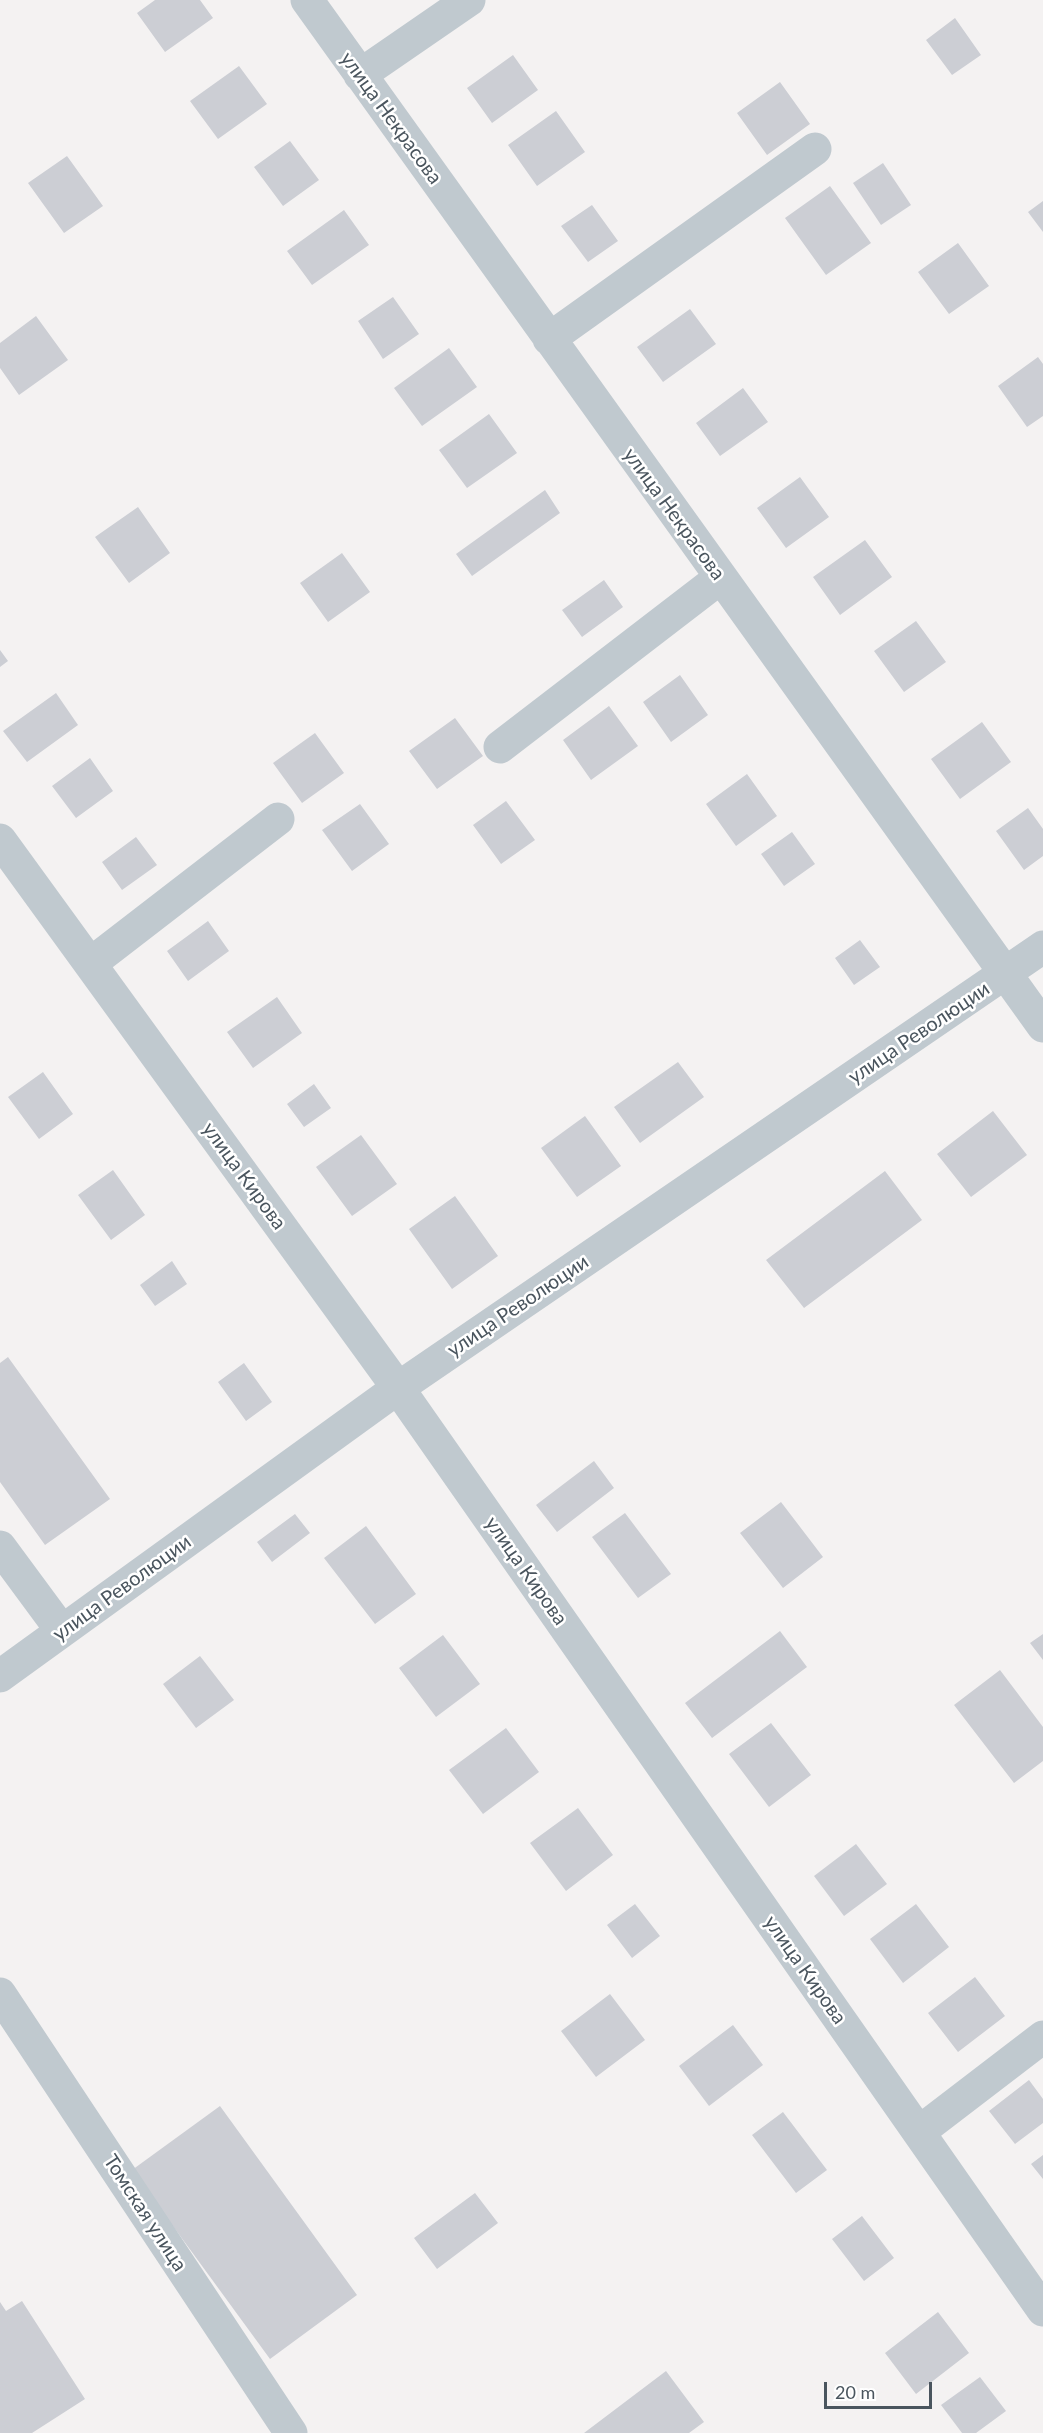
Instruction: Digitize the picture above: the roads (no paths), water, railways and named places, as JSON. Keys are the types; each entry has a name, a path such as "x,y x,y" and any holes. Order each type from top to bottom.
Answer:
{"street":[{"name":"улица Некрасова","path":"307,0 1004,975 1043,1026"},
{"path":"360,75 469,0"},
{"path":"549,339 815,149"},
{"path":"500,747 720,578"},
{"path":"90,964 278,819"},
{"name":"улица Кирова","path":"0,840 398,1388 1043,2310"},
{"name":"улица Революции","path":"0,1676 398,1388 1043,947"},
{"path":"0,1547 62,1631"},
{"name":"Томская улица","path":"0,1994 291,2433"},
{"path":"919,2132 1043,2037"}]}
